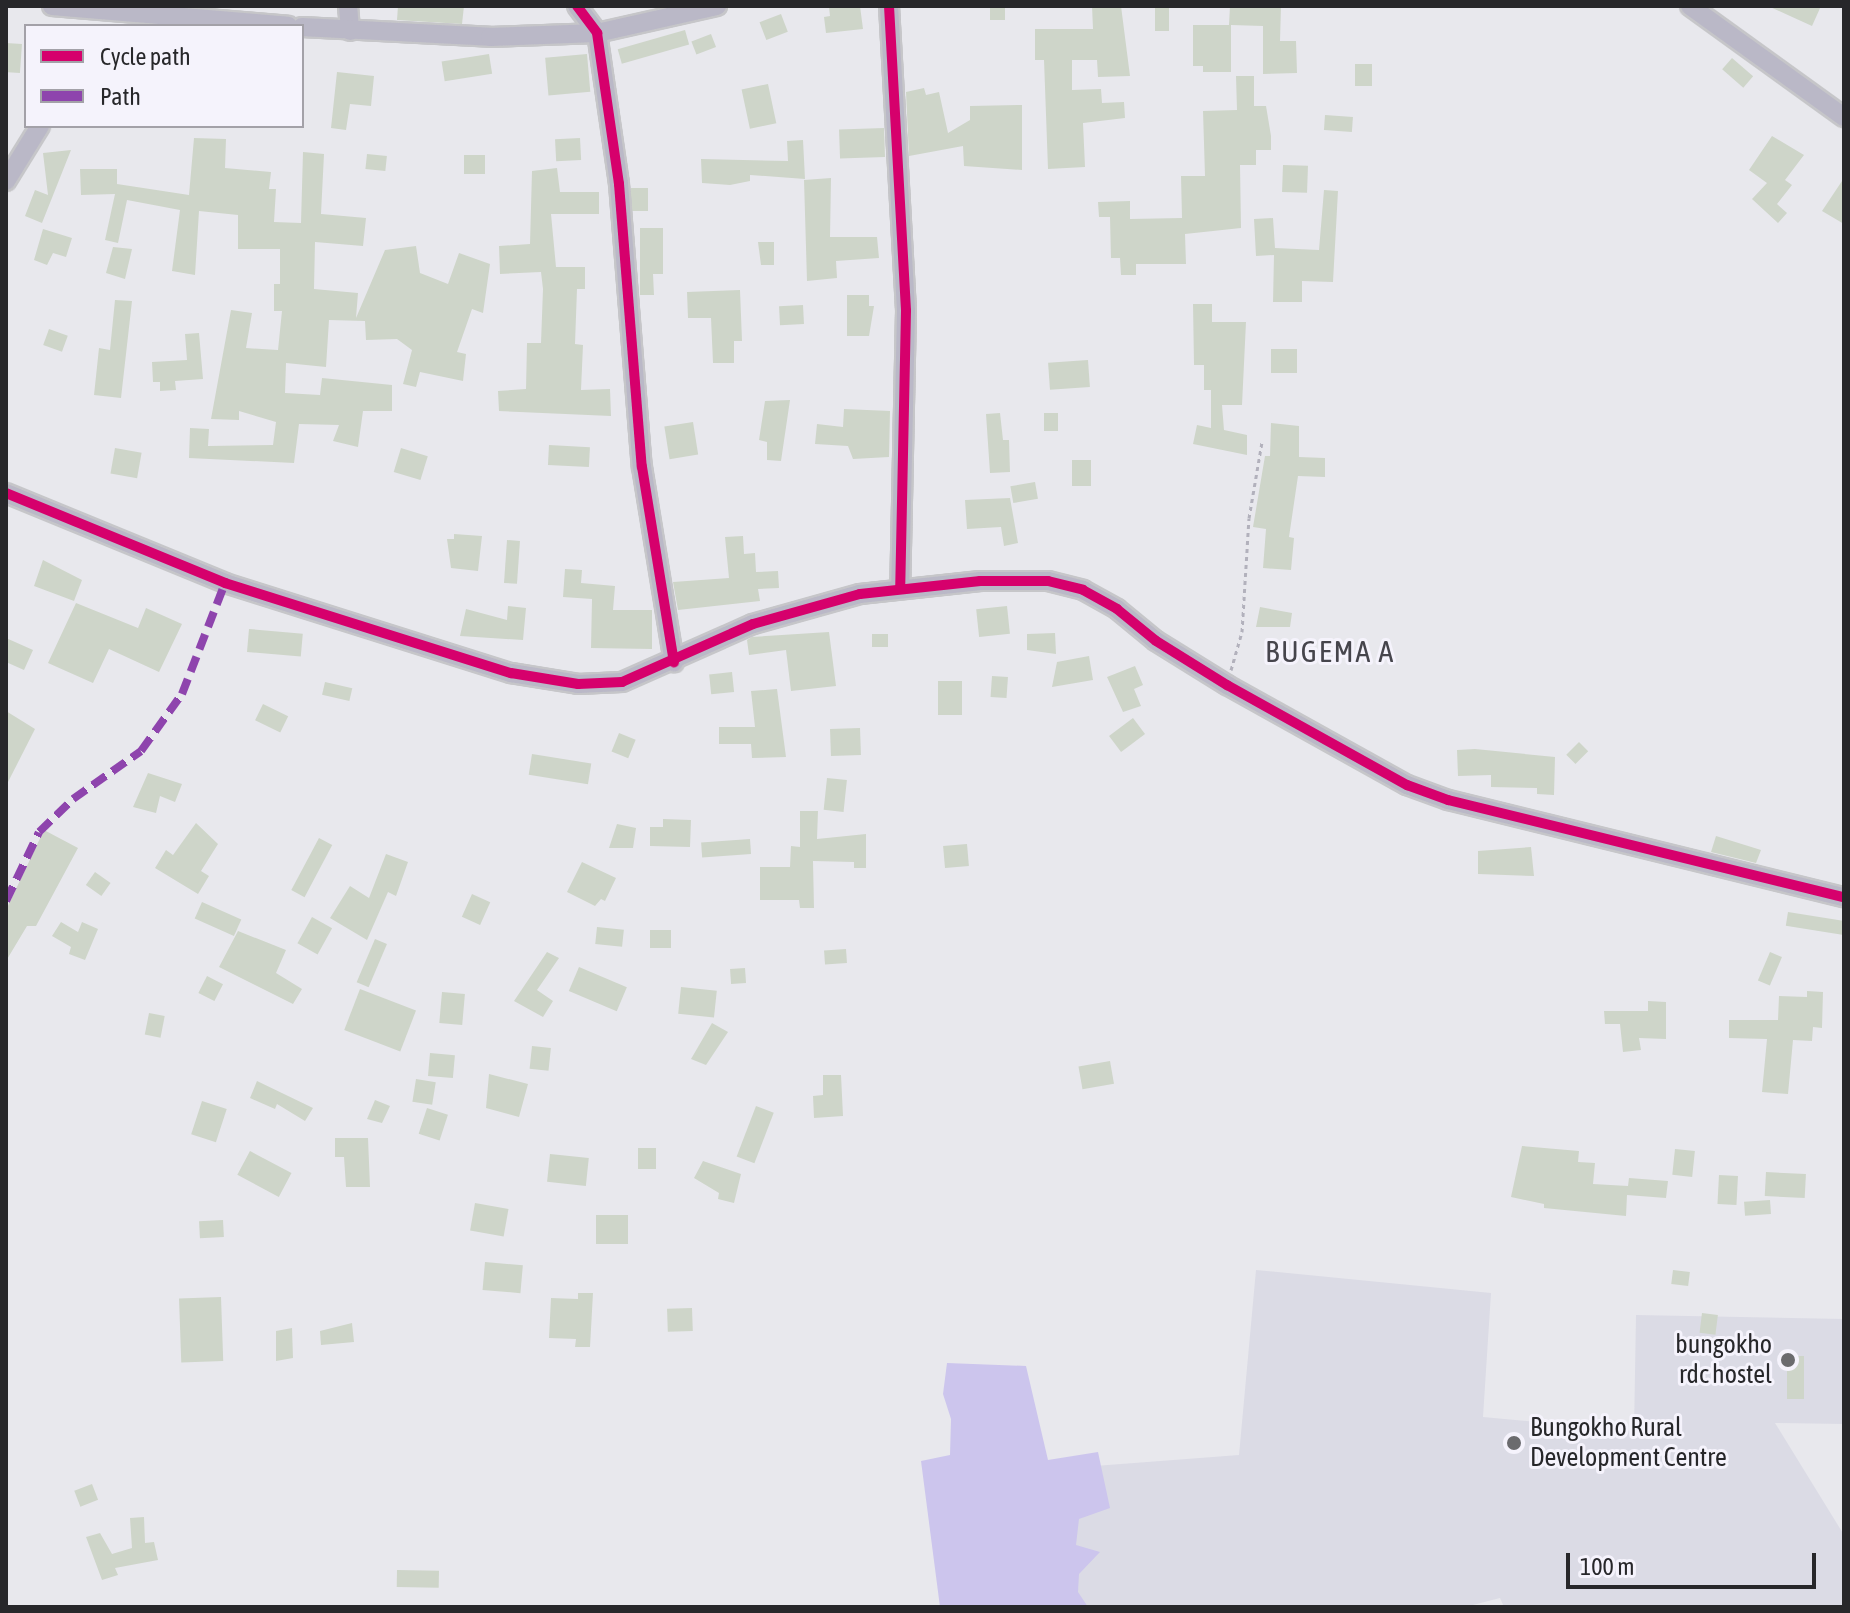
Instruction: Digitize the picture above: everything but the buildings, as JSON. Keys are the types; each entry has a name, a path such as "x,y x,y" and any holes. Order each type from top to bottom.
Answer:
{"street":[{"path":"52,6 122,20 233,24"},
{"path":"348,6 350,31"},
{"path":"577,6 597,33 619,184 642,467 674,662"},
{"path":"304,27 490,37 597,33 717,6"},
{"path":"889,6 906,311 900,589"},
{"path":"1690,6 1844,117"},
{"path":"6,181 39,128"},
{"path":"6,493 225,583 527,677 578,684 622,682 674,662 753,624 798,609 900,589 1009,580 1083,590 1227,685 1346,755 1448,800 1844,897"}],"path":[{"path":"1227,685 1242,632 1249,518 1262,442"}],"shaded area":[{"name":"Bungokho Rural Development Centre","path":"1256,1270 1491,1293 1483,1417 1634,1431 1636,1315 1844,1319 1844,1424 1775,1423 1844,1535 1844,1607 1504,1607 1500,1598 1465,1607 950,1607 938,1478 1239,1455"},
{"path":"947,1363 1026,1366 1048,1460 1098,1452 1110,1508 1079,1519 1076,1545 1100,1552 1079,1574 1078,1592 1088,1607 940,1607 921,1461 950,1455 951,1419 943,1394"}],"marked path":[{"path":"6,901 39,832 73,799 141,751 182,694 225,583"}],"cycle path":[{"path":"577,6 597,33 619,184 642,467 674,662"},
{"path":"889,6 906,311 900,589"},
{"path":"6,493 225,583 511,673 578,684 622,682 753,624 860,594 980,581 1048,581 1083,590 1117,609 1156,641 1227,685 1407,785 1448,800 1844,897"}],"place":[{"name":"bungokho rdc hostel","path":"1788,1360"},
{"name":"Bungokho Rural Development Centre","path":"1514,1443"}],"district":[{"name":"BUGEMA A","path":"1330,651"}]}
